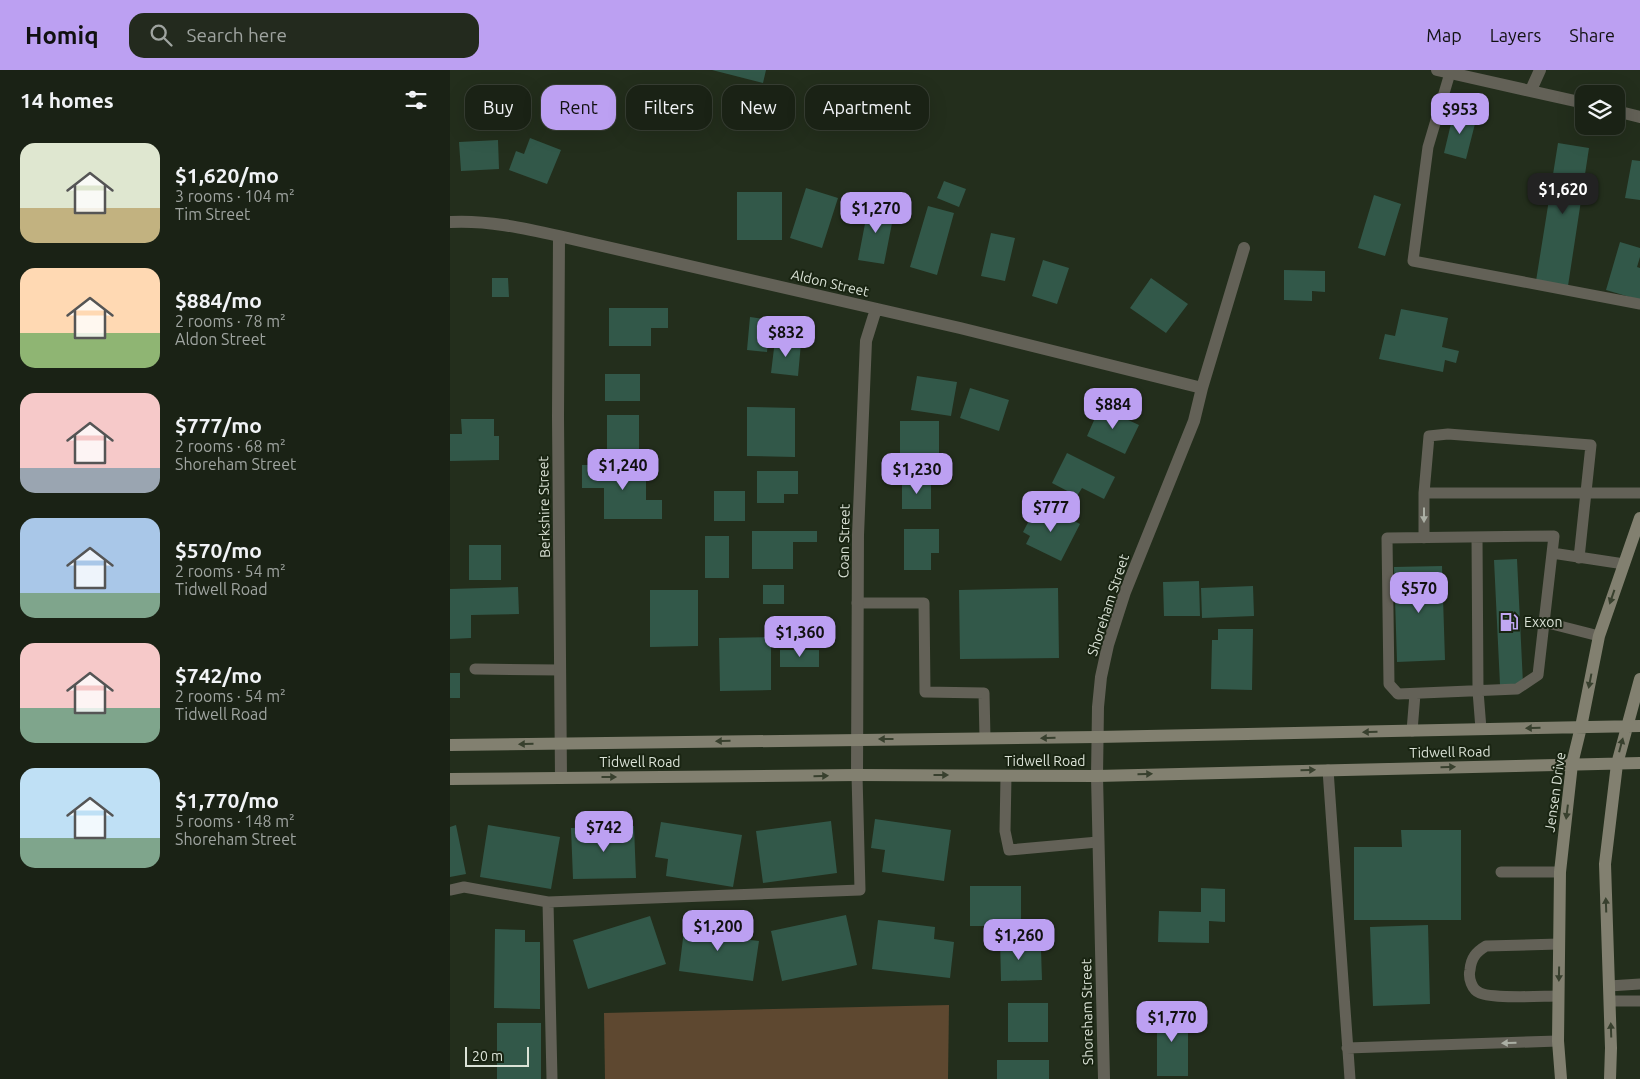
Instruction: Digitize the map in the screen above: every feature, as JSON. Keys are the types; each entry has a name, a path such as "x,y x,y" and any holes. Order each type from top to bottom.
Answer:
{"main road":[{"name":"Jensen Drive","path":"1561,1079 1558,1041 1560,872 1572,764 1582,727 1599,636 1640,518"},
{"path":"1610,1079 1610,1001 1605,864 1616,764 1640,679"},
{"name":"Tidwell Road","path":"450,744 1097,737 1640,726"},
{"name":"Tidwell Road","path":"450,779 857,775 1097,776 1640,763"}],"street":[{"path":"1437,70 1575,101"},
{"path":"1531,90 1540,70"},
{"path":"1625,113 1640,117"},
{"name":"Aldon Street","path":"450,222 464,221 513,226 559,236 960,328 1202,388"},
{"name":"Berkshire Street","path":"559,236 558,417 561,778"},
{"name":"Shoreham Street","path":"1104,1079 1097,776 1098,707 1101,677 1108,645 1146,537 1194,421 1244,248"},
{"name":"Coan Street","path":"857,775 858,535 866,341 876,309"}],"lane":[{"path":"1450,73 1428,147 1413,261 1640,304"},
{"path":"1424,538 1424,493 1428,436 1448,434 1591,445 1579,558"},
{"path":"1424,493 1640,493"},
{"path":"1554,536 1538,675 1518,689 1398,694 1388,684 1387,538 1424,538 1554,536"},
{"path":"1477,537 1478,691 1481,729"},
{"path":"1552,553 1624,564"},
{"path":"857,603 924,603 925,692 984,693 985,738"},
{"path":"1544,622 1599,636"},
{"path":"475,669 560,670"},
{"path":"1412,731 1415,694"},
{"path":"1328,770 1350,1079"},
{"path":"450,890 464,887 548,902 860,890 857,775"},
{"path":"1006,776 1005,831 1009,850 1098,842"},
{"path":"1501,872 1560,872"},
{"path":"548,902 552,1079"},
{"path":"1558,996 1490,995 1479,993 1472,986 1469,974 1471,962 1476,951 1486,946 1559,944"},
{"path":"1609,986 1640,984"},
{"path":"1610,1001 1640,1000"},
{"path":"1347,1048 1558,1041"}],"shaded area":[{"path":"949,1005 948,1079 605,1079 604,1013"}],"building":[{"path":"712,70 766,70 763,83"},
{"path":"1454,111 1477,116 1466,159 1444,153"},
{"path":"530,138 561,150 547,184 509,170 516,151 524,154"},
{"path":"498,140 499,169 461,171 459,142"},
{"path":"1558,143 1589,148 1568,286 1536,281"},
{"path":"1632,160 1640,161 1640,200 1625,198"},
{"path":"944,181 966,189 959,207 937,198"},
{"path":"806,188 838,198 822,248 790,238"},
{"path":"737,192 782,192 782,240 737,240"},
{"path":"1374,195 1401,204 1385,256 1358,248"},
{"path":"869,203 895,208 884,264 858,260"},
{"path":"928,206 954,213 937,275 910,267"},
{"path":"991,233 1015,238 1005,281 981,276"},
{"path":"1620,242 1640,248 1637,267 1640,268 1640,300 1606,290"},
{"path":"1043,260 1069,268 1057,304 1032,296"},
{"path":"1284,270 1325,271 1325,292 1312,291 1312,301 1284,300"},
{"path":"492,278 508,278 509,297 492,297"},
{"path":"1151,278 1188,304 1166,333 1130,308"},
{"path":"609,308 668,308 668,328 651,328 651,346 609,346"},
{"path":"1401,309 1448,318 1442,347 1459,351 1456,363 1445,360 1443,372 1379,359 1385,334 1395,336"},
{"path":"750,317 770,320 767,352 747,350"},
{"path":"775,340 801,343 798,376 771,373"},
{"path":"605,374 640,374 640,401 605,401"},
{"path":"917,376 957,382 951,416 911,410"},
{"path":"970,388 1009,400 999,431 960,418"},
{"path":"747,407 795,408 795,457 747,456"},
{"path":"1100,407 1139,425 1125,454 1087,436"},
{"path":"607,415 639,415 639,457 607,457"},
{"path":"461,419 494,419 494,436 499,436 499,460 450,461 450,434 462,434"},
{"path":"900,421 939,421 939,459 900,459"},
{"path":"1067,453 1115,477 1104,499 1082,488 1077,496 1052,483"},
{"path":"582,465 646,465 646,500 662,500 662,519 604,519 604,488 582,488"},
{"path":"757,471 798,471 798,494 784,494 784,503 757,503"},
{"path":"902,480 931,480 931,509 902,509"},
{"path":"714,491 745,491 745,521 714,521"},
{"path":"1047,507 1080,524 1061,561 1026,544 1030,536 1023,532 1034,511 1042,515"},
{"path":"904,529 939,529 939,553 931,553 931,570 904,570"},
{"path":"752,531 817,531 817,542 793,542 793,569 752,569"},
{"path":"705,536 729,536 729,578 705,578"},
{"path":"469,545 501,545 501,580 469,580"},
{"name":"Exxon","path":"1517,559 1523,684 1500,685 1494,560"},
{"path":"1442,566 1445,660 1397,662 1394,567"},
{"path":"1199,581 1200,616 1164,616 1163,582"},
{"path":"763,585 784,585 784,604 763,604"},
{"path":"1253,586 1254,616 1202,618 1201,588"},
{"path":"518,587 519,614 471,615 471,638 450,639 450,589"},
{"path":"1058,588 1059,658 960,659 959,590"},
{"path":"650,590 698,590 698,646 650,647"},
{"path":"1218,629 1253,629 1252,690 1211,689 1212,640 1218,640"},
{"path":"771,637 771,690 720,691 719,638"},
{"path":"780,650 819,650 819,667 780,667"},
{"path":"450,673 460,673 460,698 450,698"},
{"path":"875,819 951,830 944,881 882,872 885,850 871,848"},
{"path":"831,821 837,873 763,883 756,831"},
{"path":"661,822 742,835 733,887 666,876 668,859 655,857"},
{"path":"456,825 466,874 450,877 450,827"},
{"path":"488,825 560,837 551,889 480,877"},
{"path":"634,826 636,878 573,879 571,828"},
{"path":"1401,830 1461,830 1461,920 1354,920 1354,847 1402,847"},
{"path":"970,886 1021,886 1021,926 970,926"},
{"path":"1201,888 1225,889 1225,922 1209,921 1209,943 1158,942 1159,911 1201,912"},
{"path":"846,915 857,965 782,981 771,931"},
{"path":"650,916 666,964 588,989 573,940"},
{"path":"878,920 935,927 934,939 954,942 950,978 872,969"},
{"path":"685,922 744,929 742,939 759,941 753,981 679,971"},
{"path":"1428,925 1430,1004 1373,1006 1370,927"},
{"path":"495,929 525,930 525,942 540,942 540,1009 494,1008"},
{"path":"1000,937 1023,937 1023,950 1041,950 1042,980 1001,981"},
{"path":"1008,1003 1048,1003 1048,1042 1008,1042"},
{"path":"1157,1011 1188,1011 1188,1076 1157,1076"},
{"path":"497,1023 541,1023 541,1079 497,1079"},
{"path":"997,1060 1049,1060 1049,1079 997,1079"}],"place":[{"name":"Exxon","path":"1509,622"}]}
